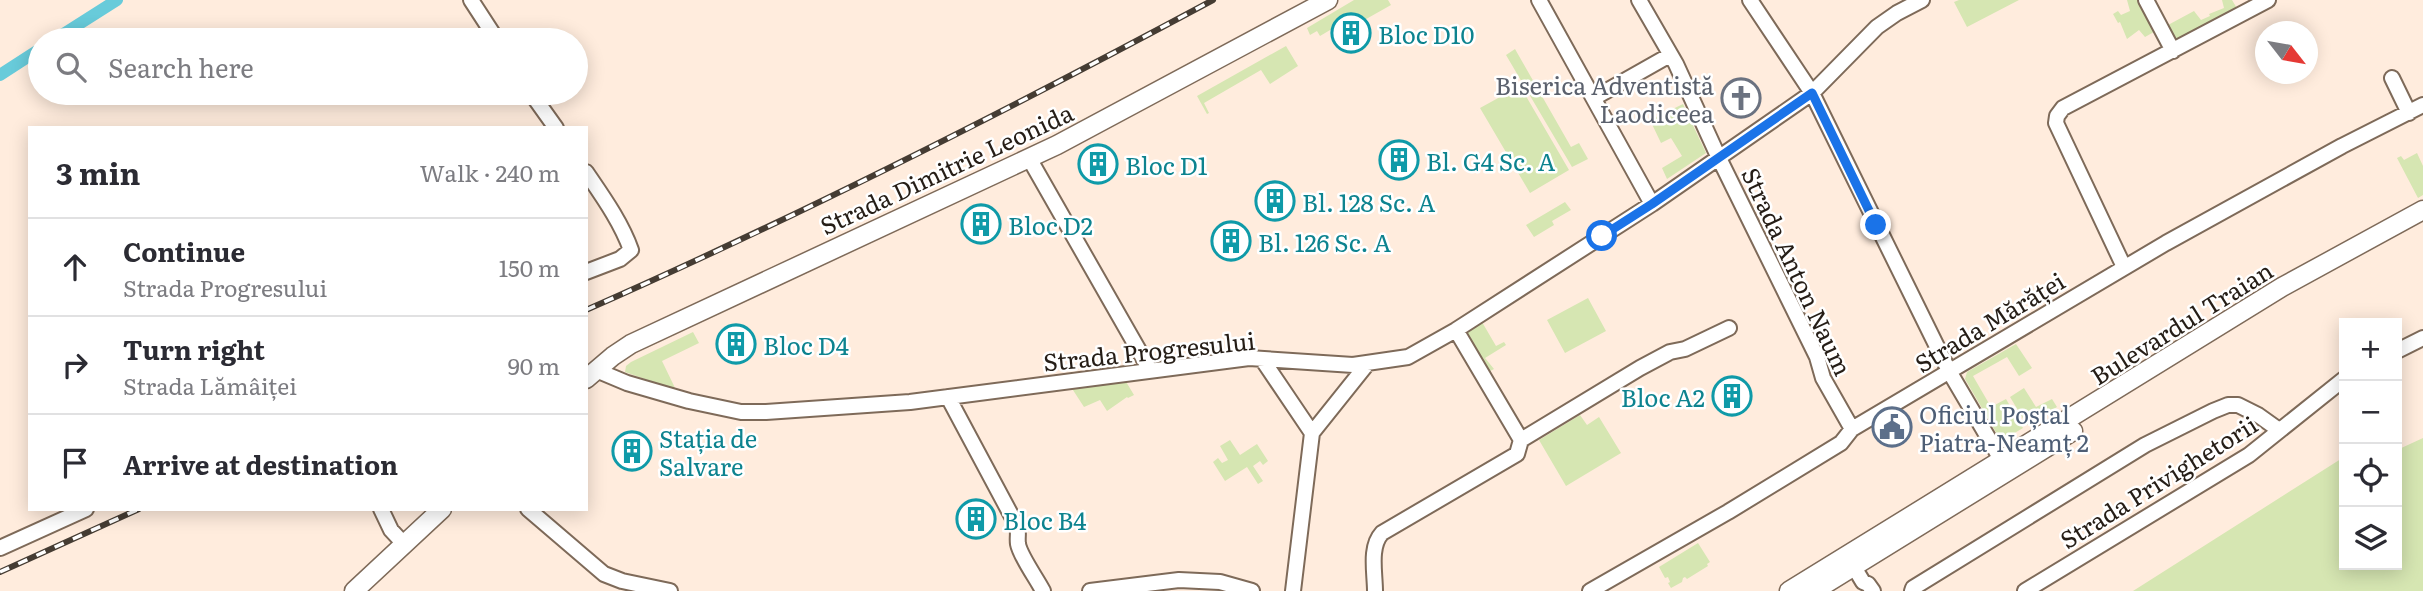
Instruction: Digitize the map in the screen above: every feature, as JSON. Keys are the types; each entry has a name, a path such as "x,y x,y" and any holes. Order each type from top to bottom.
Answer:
{"main road":[{"name":"Strada Dimitrie Leonida","path":"591,375 631,344 662,328 1029,158 1174,84 1328,0"},
{"name":"Bulevardul Traian","path":"1814,591 2281,287 2423,209"},
{"name":"Bulevardul Traian","path":"1788,591 2005,466 2317,277 2423,222"},
{"path":"354,591 440,511"}],"street":[{"path":"471,0 489,28"},
{"path":"1539,0 1652,204"},
{"name":"Strada Anton Naum","path":"1639,0 1676,64 1817,358 1823,378 1852,429"},
{"path":"1750,0 1812,93 1949,371 2005,466"},
{"name":"Strada Progresului","path":"591,375 741,412 822,410 948,397 1249,358 1368,363 1408,357 1456,330 1652,204 1812,93 1894,6 1922,0"},
{"path":"2146,0 2173,51"},
{"path":"2124,267 2056,123 2057,116 2063,108 2173,51 2252,4 2268,0"},
{"path":"1594,98 1670,55"},
{"path":"2392,78 2409,113"},
{"path":"540,105 555,126"},
{"name":"Strada Mărăței","path":"1590,591 1842,443 1852,429 2124,267 2342,146 2423,105"},
{"path":"1029,158 1150,370"},
{"path":"588,175 610,207 631,250 620,258 588,271"},
{"path":"1375,591 1375,546 1382,533 1517,454 1521,440 1640,368 1670,352 1685,349 1729,328"},
{"path":"1456,330 1521,440"},
{"path":"2402,348 2423,338"},
{"path":"1262,359 1312,433"},
{"path":"1293,591 1312,433 1368,363"},
{"name":"Strada Privighetorii","path":"2025,591 2249,455 2341,381"},
{"path":"948,397 1017,526 1021,551 1044,591"},
{"path":"1911,590 2145,445 2213,411 2228,405 2238,405 2279,430"},
{"path":"0,548 82,511"},
{"path":"382,511 391,530 404,544"},
{"path":"530,511 604,574 622,581 670,591"},
{"path":"1854,566 1863,582 1873,591"},
{"path":"1090,591 1190,580 1220,582 1252,591"}],"green space":[{"path":"1354,0 1388,0 1391,5 1352,27 1347,20 1320,36 1317,31 1310,35 1307,28"},
{"path":"2019,0 1967,27 1954,2"},
{"path":"2127,0 2146,0 2161,28 2145,37 2139,30 2127,39 2120,22 2118,23 2113,14 2118,11 2121,15 2130,11"},
{"path":"2222,0 2232,0 2238,10 2176,42 2168,25 2194,11 2201,20 2210,16 2209,14 2224,8"},
{"path":"1286,46 1298,66 1270,84 1261,70 1204,103 1209,113 1207,114 1197,96"},
{"path":"1515,49 1571,147 1579,143 1588,159 1572,167 1506,55"},
{"path":"1520,86 1569,170 1530,193 1480,108"},
{"path":"1683,104 1706,153 1667,179 1662,168 1682,156 1671,138 1661,143 1650,120"},
{"path":"2417,153 2423,166 2423,195 2418,198 2397,158 2401,156 2404,160"},
{"path":"1565,202 1571,210 1552,221 1554,225 1534,237 1526,225"},
{"path":"1588,298 1606,331 1565,353 1547,320"},
{"path":"1482,322 1496,346 1504,342 1506,345 1485,358 1494,369 1488,372 1466,334"},
{"path":"693,332 699,343 662,361 676,390 625,372 626,366 631,362"},
{"path":"2016,344 2032,368 2019,376 2007,357 1973,376 1991,407 2006,399 2023,428 2001,441 1965,379 1967,372"},
{"path":"1125,380 1134,395 1107,411 1100,400 1084,407 1071,387"},
{"path":"2024,388 2036,407 2052,399 2057,407 2027,425 2010,397"},
{"path":"1580,415 1587,425 1599,417 1621,453 1566,486 1539,440"},
{"path":"2423,438 2423,591 2133,591 2339,460 2339,570 2402,570 2402,448"},
{"path":"1230,440 1240,455 1257,444 1268,461 1263,465 1260,461 1253,466 1263,481 1258,484 1247,467 1225,481 1213,462 1218,458 1222,463 1228,460 1220,446"},
{"path":"1698,543 1710,562 1708,566 1687,579 1683,578 1682,582 1671,588 1668,577 1665,578 1659,567"}],"waterway":[{"path":"73,28 117,0"},
{"path":"0,75 28,57"}],"railway":[{"path":"588,309 903,161 1213,0"},
{"path":"0,572 135,511"}],"place":[{"name":"Bloc D10","path":"1351,33"},
{"name":"Biserica Adventistă Laodiceea","path":"1741,98"},
{"name":"Bl. G4 Sc. A","path":"1399,160"},
{"name":"Bloc D1","path":"1098,164"},
{"name":"Bl. 128 Sc. A","path":"1275,201"},
{"name":"Bloc D2","path":"981,224"},
{"name":"Bl. 126 Sc. A","path":"1231,241"},
{"name":"Bloc D4","path":"736,344"},
{"name":"Bloc A2","path":"1732,396"},
{"name":"Oficiul Poștal Piatra-Neamț 2","path":"1892,427"},
{"name":"Stația de Salvare","path":"632,451"},
{"name":"Bloc B4","path":"976,519"}],"route":[{"path":"1602,236 1812,93 1876,225"}]}
